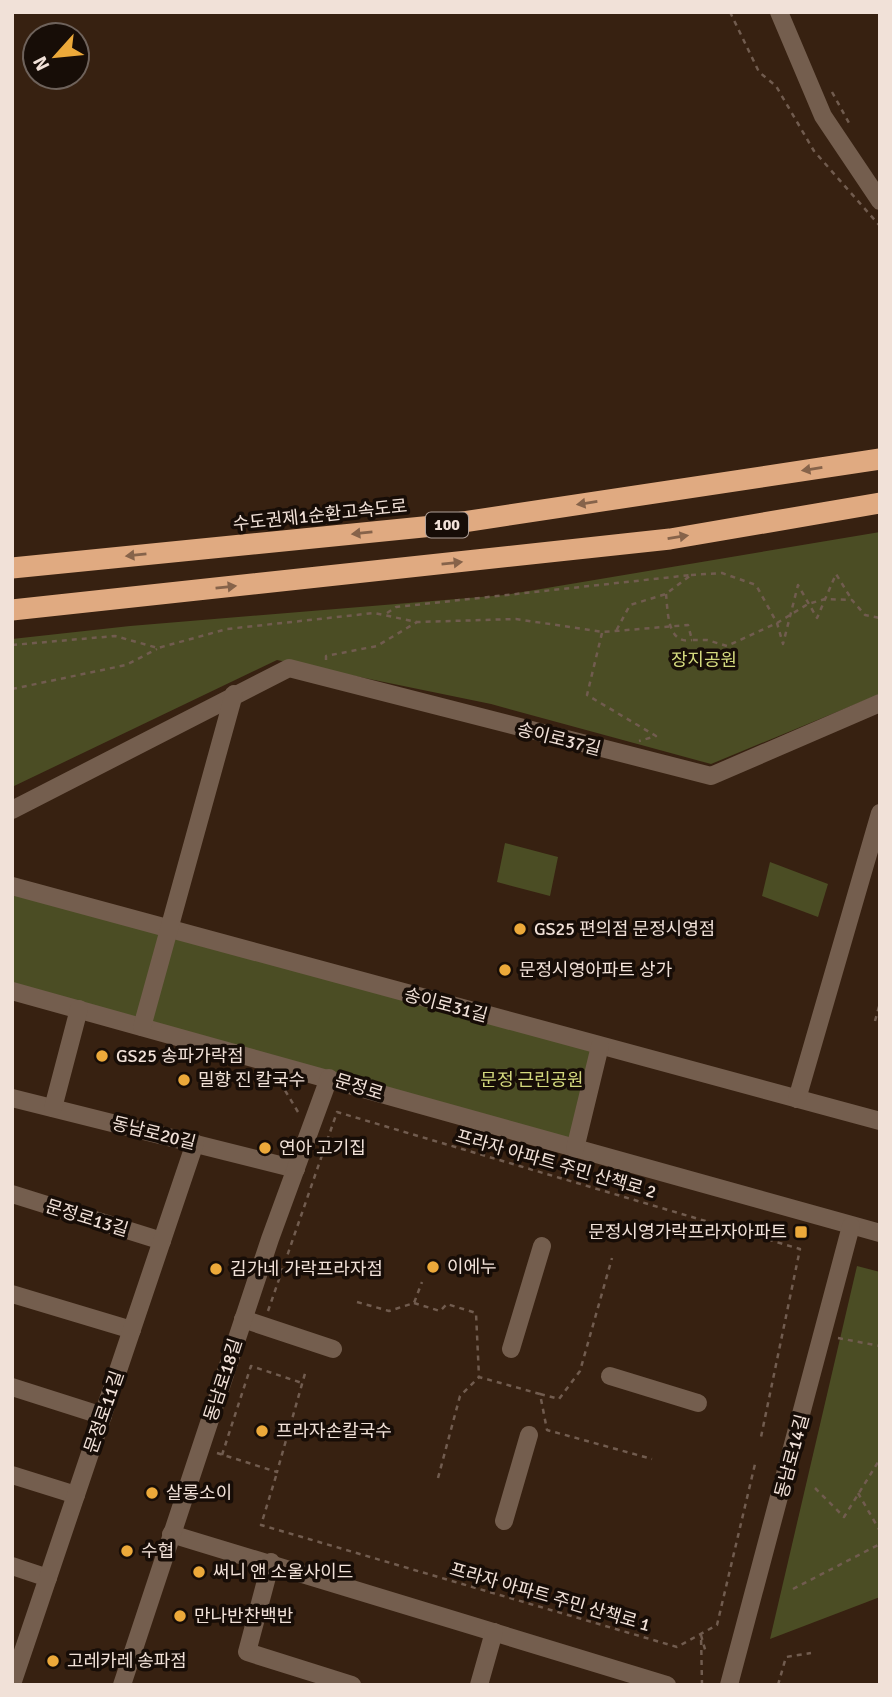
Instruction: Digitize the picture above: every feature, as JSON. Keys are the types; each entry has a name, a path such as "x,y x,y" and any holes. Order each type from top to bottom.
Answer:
{"highway":[{"name":"수도권제1순환고속도로","path":"12,568 443,525 880,459"},
{"name":"100","path":"12,610 670,539 880,503"}],"street":[{"path":"779,12 823,116 880,201"},
{"name":"송이로37길","path":"12,810 289,668 711,776 880,703"},
{"path":"142,1027 234,694"},
{"path":"797,1099 880,813"},
{"name":"송이로31길","path":"12,886 880,1121"},
{"name":"문정로","path":"12,991 880,1233"},
{"path":"53,1108 79,1009"},
{"path":"575,1149 600,1046"},
{"name":"동남로18길","path":"122,1685 243,1319 329,1078"},
{"name":"동남로20길","path":"12,1098 296,1169"},
{"name":"문정로11길","path":"13,1681 195,1143"},
{"name":"문정로13길","path":"12,1194 162,1241"},
{"name":"동남로14길","path":"729,1685 851,1226"},
{"path":"511,1349 542,1246"},
{"path":"12,1294 132,1330"},
{"path":"243,1319 333,1349"},
{"path":"610,1376 698,1403"},
{"path":"12,1387 103,1416"},
{"path":"505,1521 529,1435"},
{"path":"12,1475 76,1495"},
{"path":"171,1534 271,1562 667,1685"},
{"path":"271,1562 247,1652 352,1685"},
{"path":"12,1566 48,1578"},
{"path":"479,1685 495,1632"},
{"path":"13,1681 24,1685"}],"path":[{"path":"730,12 760,72 776,86 814,151 880,226"},
{"path":"832,92 852,128"},
{"path":"387,613 396,607 722,573 756,585 777,624 783,644 798,585 817,618 836,574 865,615 880,618"},
{"path":"616,631 630,605 666,594 691,575"},
{"path":"666,594 670,627 676,637 684,642 708,640 727,646 777,624 808,604 825,599 852,600"},
{"path":"396,607 401,617"},
{"path":"12,689 126,665 158,649 227,629 387,613 417,622 516,619 603,632 688,625 692,640"},
{"path":"323,677 326,656 377,646 417,622"},
{"path":"603,632 587,695 656,736 639,741 635,758"},
{"path":"12,645 115,636 158,649"},
{"path":"880,936 880,944"},
{"path":"875,1021 880,1003"},
{"name":"프라자 아파트 주민 산책로 2","path":"263,1325 337,1112 800,1249 761,1437"},
{"path":"479,1377 559,1399 580,1371 612,1258"},
{"path":"414,1303 422,1282"},
{"path":"357,1302 389,1311 414,1303 440,1311 447,1304 476,1313 479,1377 460,1396 438,1478"},
{"path":"823,1335 879,1347"},
{"path":"222,1455 251,1366 302,1383"},
{"path":"200,1448 277,1472 306,1370"},
{"path":"540,1394 547,1430 652,1459"},
{"path":"815,1488 844,1517 880,1459"},
{"path":"701,1635 717,1625 755,1464"},
{"name":"프라자 아파트 주민 산책로 1","path":"276,1476 261,1525 677,1647 701,1635"},
{"path":"858,1493 880,1531"},
{"path":"793,1589 880,1544"},
{"path":"701,1635 706,1653"},
{"path":"701,1635 702,1685"},
{"path":"778,1685 786,1657 811,1653"}],"green space":[{"name":"장지공원","path":"880,532 880,694 711,764 491,704 277,660 12,787 12,639 130,626 505,595"},
{"path":"505,843 558,857 550,896 497,882"},
{"path":"770,862 828,884 818,917 762,896"},
{"name":"문정 근린공원","path":"12,891 594,1049 572,1140 12,985"},
{"path":"857,1266 880,1272 880,1597 770,1639"}],"place":[{"name":"GS25 편의점 문정시영점","path":"520,929"},
{"name":"문정시영아파트 상가","path":"505,970"},
{"name":"GS25 송파가락점","path":"102,1056"},
{"name":"밀향 진 칼국수","path":"184,1080"},
{"name":"연아 고기집","path":"265,1148"},
{"name":"문정시영가락프라자아파트","path":"801,1232"},
{"name":"이에누","path":"433,1267"},
{"name":"김가네 가락프라자점","path":"216,1269"},
{"name":"프라자손칼국수","path":"262,1431"},
{"name":"살롱소이","path":"152,1493"},
{"name":"수협","path":"127,1551"},
{"name":"써니 앤 소울사이드","path":"199,1572"},
{"name":"만나반찬백반","path":"180,1616"},
{"name":"고레카레 송파점","path":"53,1661"}]}
